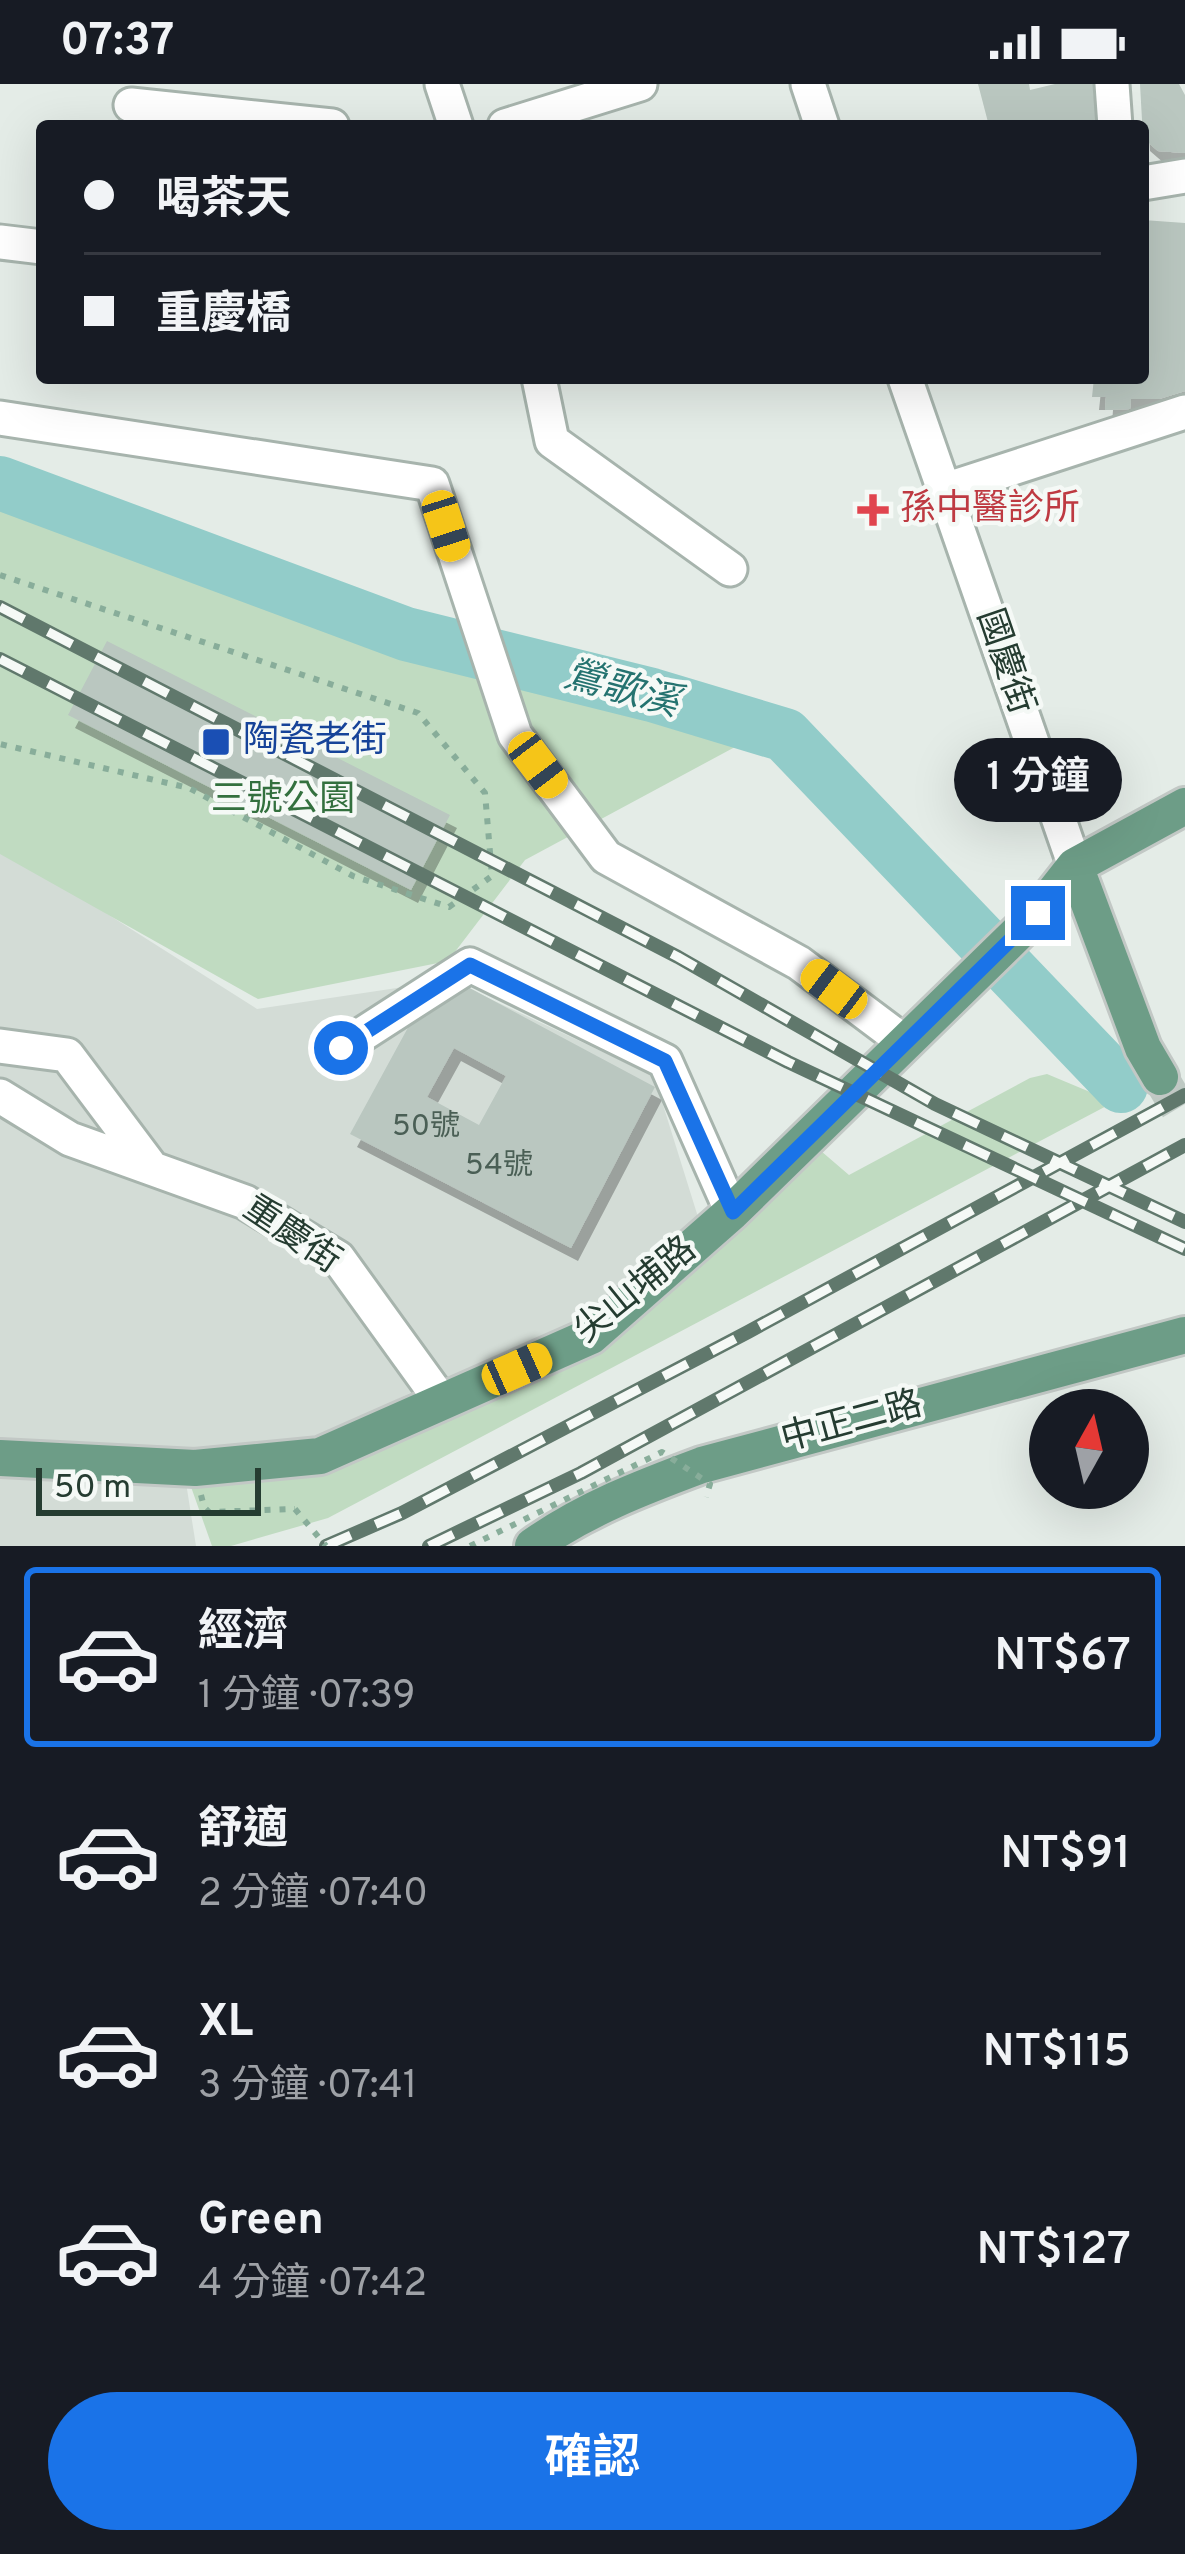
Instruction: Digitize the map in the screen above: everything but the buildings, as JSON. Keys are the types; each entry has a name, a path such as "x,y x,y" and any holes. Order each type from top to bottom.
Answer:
{"main road":[{"path":"1075,866 1185,806"},
{"name":"尖山埔路","path":"0,1458 195,1468 320,1456 591,1336 733,1212 1038,913 1075,866"},
{"name":"國慶街","path":"1075,866 1143,1048 1160,1078"},
{"name":"中正二路","path":"533,1546 565,1523 702,1465 1185,1335"}],"street":[{"path":"442,84 454,120"},
{"path":"525,120 640,84"},
{"path":"808,84 820,120"},
{"path":"1112,84 1115,120"},
{"path":"131,105 275,120"},
{"path":"1149,183 1185,176"},
{"path":"0,242 36,246"},
{"path":"540,384 552,441 730,569"},
{"name":"國慶街","path":"907,384 1075,866"},
{"path":"945,490 1185,412"},
{"path":"0,418 432,484 515,735 606,856 799,963 903,1041"},
{"path":"341,1048 470,965 665,1061 733,1212"},
{"path":"0,1046 67,1054 153,1169"},
{"name":"重慶街","path":"0,1096 70,1139 245,1202 338,1258 442,1402"}],"path":[{"path":"0,575 418,713 485,793 492,876 449,907 352,876 189,788 0,744"},
{"path":"470,1546 662,1452 710,1484 706,1497"},
{"path":"209,1512 295,1509 326,1546"}],"shaded area":[{"path":"0,846 257,1009 450,980 654,1076 698,1217 572,1329 418,1389 317,1439 181,1451 196,1546 0,1546"}],"green space":[{"name":"三號公園","path":"0,505 457,666 748,740 525,860 448,961 258,999 0,854"},
{"path":"1047,1074 1114,1102 328,1518 231,1546 212,1546 190,1484 589,1353 821,1151 849,1175 1030,1078"}],"waterway":[{"name":"鶯歌溪","path":"0,483 406,634 652,695 785,735 1121,1086"}],"tunnel":[{"path":"1160,1077 1185,1119"}],"railway":[{"path":"0,607 678,957 935,1104 1185,1222"},
{"path":"0,659 788,1062 1185,1249"},
{"path":"326,1546 402,1513 748,1332 1185,1095"},
{"path":"429,1546 581,1473 1185,1145"}],"place":[{"name":"孫中醫診所","path":"873,510"},
{"name":"陶瓷老街","path":"216,742"}],"route":[{"path":"341,1048 470,965 665,1061 733,1212 1038,913"}]}
